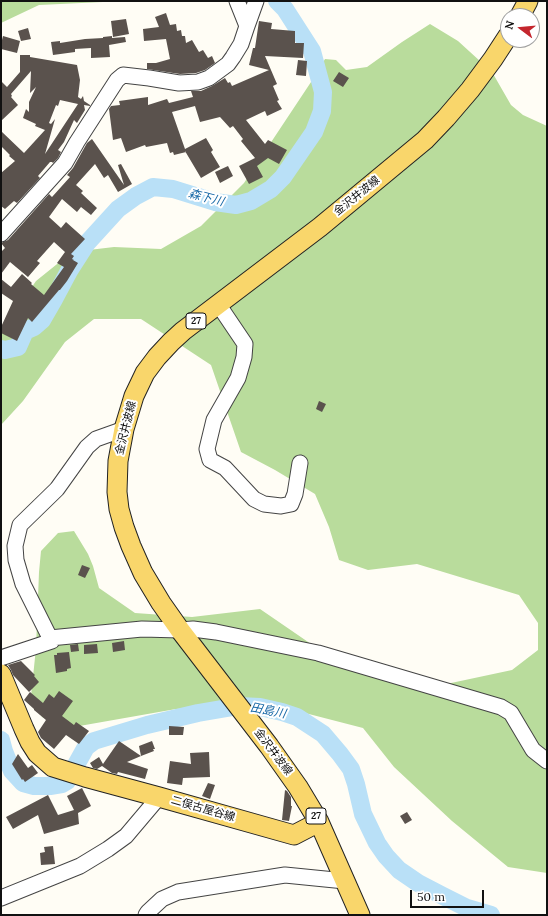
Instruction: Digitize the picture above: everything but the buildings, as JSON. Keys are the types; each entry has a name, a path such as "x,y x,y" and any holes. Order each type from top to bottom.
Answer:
{"main road":[{"name":"金沢井波線","path":"360,915 319,822 298,787 255,727 180,630 161,603 143,573 124,527 117,492 118,461 124,429 134,396 146,373 170,342 320,227 425,140 474,85 500,48"},
{"name":"二俣古屋谷線","path":"1,674 30,742 38,753 52,767 294,835 319,822"}],"street":[{"path":"238,1 247,26"},
{"path":"1,234 65,163 117,80 123,75 179,83 198,82 209,78 228,64 241,44 256,1"},
{"path":"218,304 244,344 244,356 238,378 214,420 207,449 210,460 225,468 254,499 264,504 282,506 291,504 295,494 300,463"},
{"path":"1,658 52,641 23,584 16,560 15,546 20,525 56,488 87,447 96,439 124,429"},
{"path":"50,638 142,629 193,629 216,632 318,653 501,707 511,713 534,750 547,761"},
{"path":"1,898 80,866 108,849 126,836 160,797"},
{"path":"146,915 162,899 178,892 285,875 345,881"}],"green space":[{"path":"1,1 124,1 39,5 1,23"},
{"path":"430,24 458,41 492,72 511,105 523,115 547,126 547,873 508,867 452,821 394,767 363,728 274,705 176,709 68,728 42,717 31,696 36,648 41,551 58,533 74,531 88,554 99,588 135,613 192,617 260,609 330,657 371,677 394,683 437,686 512,670 538,650 538,623 519,595 417,564 368,570 339,560 329,527 315,494 241,452 211,365 141,319 94,319 65,342 23,401 1,425 1,332 36,281 72,252 114,247 161,249 201,226 244,183 325,59 336,60 346,70 367,67"}],"waterway":[{"name":"森下川","path":"1,349 5,350 18,347 25,331 34,327 42,320 69,271 87,243 118,209 136,196 153,187 173,189 215,202 236,205 251,201 271,189 283,177 314,132 322,111 323,92 312,51 285,9 277,1"},
{"name":"田島川","path":"1,740 12,771 23,783 34,786 50,786 62,784 67,781 86,747 94,741 147,725 198,713 239,706 260,707 297,717 323,734 351,769 363,814 377,843 386,856 399,870 418,883 467,908 491,915"}]}
